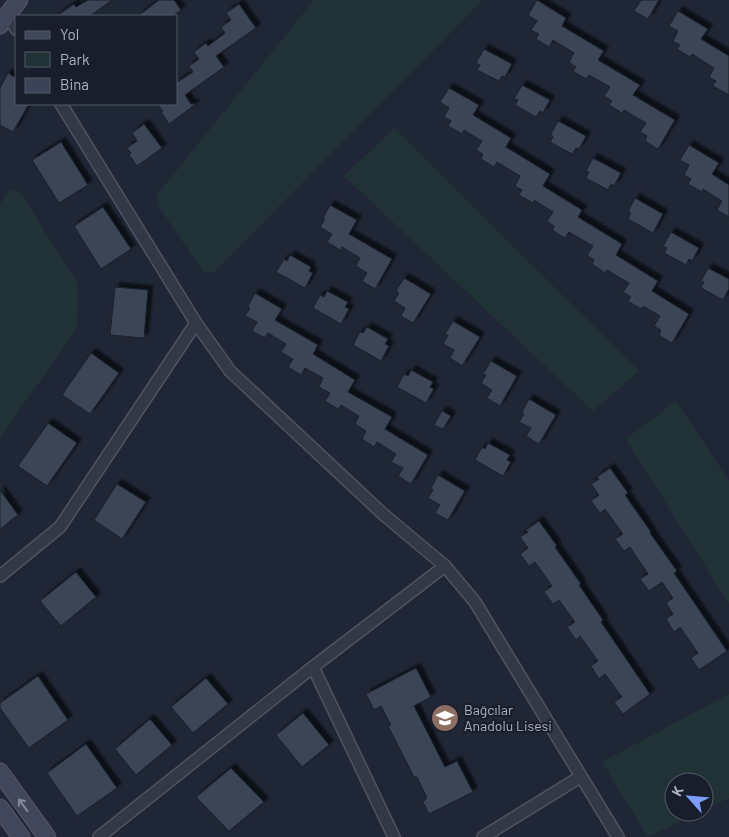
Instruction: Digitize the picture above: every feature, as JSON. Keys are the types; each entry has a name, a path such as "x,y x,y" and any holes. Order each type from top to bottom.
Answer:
{"main road":[{"path":"8,23 19,0"},
{"path":"0,772 47,837"},
{"path":"0,808 21,837"}],"street":[{"path":"62,105 196,323 230,371 382,514 445,566 476,602 618,837"},
{"path":"0,576 60,526 196,323"},
{"path":"99,837 313,667 445,566"},
{"path":"313,667 394,837"},
{"path":"483,837 580,777"}],"green space":[{"path":"314,0 483,0 214,272 203,272 159,207 156,196"},
{"path":"394,128 639,371 593,411 344,176"},
{"path":"12,190 18,191 22,195 78,284 77,328 0,438 0,204 6,194"},
{"path":"676,401 729,481 729,604 626,439"},
{"path":"729,694 729,798 714,805 714,772 664,772 664,822 679,822 648,837 602,762"}],"building":[{"path":"88,0 112,0 91,15 58,15 74,4 76,7"},
{"path":"159,0 174,0 181,10 174,15 139,15"},
{"path":"537,0 566,18 562,26 604,51 598,60 640,85 633,95 675,120 658,149 645,141 647,136 640,132 646,123 624,110 622,113 609,105 612,101 604,96 610,87 589,75 586,79 573,71 576,67 569,62 574,53 553,40 549,47 536,39 539,34 531,30 537,21 528,15"},
{"path":"641,0 659,0 648,19 634,11"},
{"path":"239,4 256,28 216,56 224,67 185,95 191,104 196,104 169,124 158,105 178,105 178,82 193,72 189,66 199,59 194,52 206,43 208,46 225,33 221,27 231,20 226,13"},
{"path":"678,11 708,29 701,39 729,56 729,95 713,86 716,81 709,77 714,68 692,54 690,57 677,49 680,45 673,41 678,31 669,26"},
{"path":"484,49 512,64 505,77 502,76 499,81 477,70 480,65 476,63"},
{"path":"8,73 15,77 15,105 28,105 13,132 0,125 0,88"},
{"path":"522,85 550,100 543,113 540,111 536,117 515,105 518,100 514,99"},
{"path":"449,88 479,105 473,115 511,138 506,147 550,174 543,186 582,210 578,217 622,244 616,255 658,281 652,291 689,314 672,343 659,335 661,330 654,326 660,316 643,306 641,309 628,301 631,297 623,292 629,283 607,270 605,273 592,264 594,260 587,255 593,246 569,232 565,238 552,230 554,226 547,221 553,212 534,200 533,203 519,195 522,190 515,186 520,176 497,162 494,167 481,159 483,154 476,150 482,141 464,130 462,134 448,126 451,121 444,117 449,108 440,102"},
{"path":"558,121 586,136 579,149 576,148 572,154 550,142 553,137 551,134"},
{"path":"144,124 162,148 137,166 129,155 131,153 127,148 137,141 132,133"},
{"path":"61,142 88,185 59,203 32,160"},
{"path":"689,145 719,163 712,174 729,185 729,217 717,210 722,201 703,189 702,192 688,184 691,179 684,175 689,165 680,160"},
{"path":"593,158 621,173 614,186 611,184 608,190 586,178 589,172 586,171"},
{"path":"635,198 663,214 653,233 628,219 631,213 628,212"},
{"path":"330,205 357,220 349,234 392,259 375,289 362,281 367,273 356,266 360,258 342,247 340,250 327,242 332,234 320,227"},
{"path":"103,207 131,249 101,269 74,226"},
{"path":"671,232 699,248 692,261 689,259 686,265 664,253 667,248 663,246"},
{"path":"290,255 311,267 309,271 313,273 305,288 276,272 284,259 287,261"},
{"path":"708,268 729,279 729,289 723,300 701,288 704,282 701,281"},
{"path":"404,278 431,294 413,323 401,316 405,308 394,301 399,293 396,291"},
{"path":"115,287 148,290 144,338 110,335"},
{"path":"327,291 348,302 345,307 349,309 341,324 313,308 320,295 324,297"},
{"path":"255,293 282,309 275,320 318,345 313,354 355,380 348,392 392,417 385,429 428,455 411,484 398,476 403,468 391,462 396,454 377,442 374,447 362,439 366,431 355,424 359,416 341,405 338,409 325,401 330,393 319,387 323,378 305,368 301,375 288,367 293,359 281,352 286,344 268,333 265,338 252,331 257,322 245,316"},
{"path":"453,321 480,337 462,366 450,358 454,350 443,344 448,335 445,334"},
{"path":"367,327 388,339 385,344 389,346 381,361 353,345 360,332 363,333"},
{"path":"91,353 119,373 90,414 62,395"},
{"path":"491,361 517,376 500,406 487,398 492,390 481,383 486,375 483,374"},
{"path":"411,370 433,382 430,387 434,389 426,403 397,387 404,374 408,376"},
{"path":"529,399 556,415 539,444 526,436 531,428 519,422"},
{"path":"442,411 451,416 443,429 434,425"},
{"path":"48,423 77,443 47,486 18,466"},
{"path":"488,443 510,455 507,460 511,462 503,476 475,460 482,447 485,449"},
{"path":"610,468 628,493 625,495 677,571 674,573 727,651 699,670 691,658 698,653 680,627 674,632 666,619 673,614 666,603 673,598 662,582 649,591 640,579 648,574 630,547 624,551 615,539 623,534 605,509 600,513 591,501 599,495 591,484"},
{"path":"438,475 465,491 448,520 435,513 440,505 428,498"},
{"path":"117,484 146,502 122,539 94,520"},
{"path":"0,490 18,515 0,529"},
{"path":"539,521 581,584 579,585 603,620 601,622 650,694 623,714 614,702 622,697 605,674 599,679 591,666 598,661 580,636 576,640 567,627 575,622 559,600 553,604 544,592 552,586 535,562 529,566 520,554 528,548 520,537"},
{"path":"76,572 96,597 61,626 40,601"},
{"path":"416,668 431,697 414,706 445,767 457,761 473,792 429,814 423,802 427,798 388,726 391,725 381,706 374,710 366,694"},
{"path":"38,676 68,720 29,748 0,708 0,703"},
{"path":"206,678 228,704 193,733 171,707"},
{"path":"303,713 329,745 302,767 276,735"},
{"path":"150,719 172,745 136,775 115,749"},
{"path":"86,744 117,788 77,816 47,773"},
{"path":"231,768 264,802 229,831 196,797"}],"place":[{"name":"Bağcılar Anadolu Lisesi","path":"445,718"}]}
